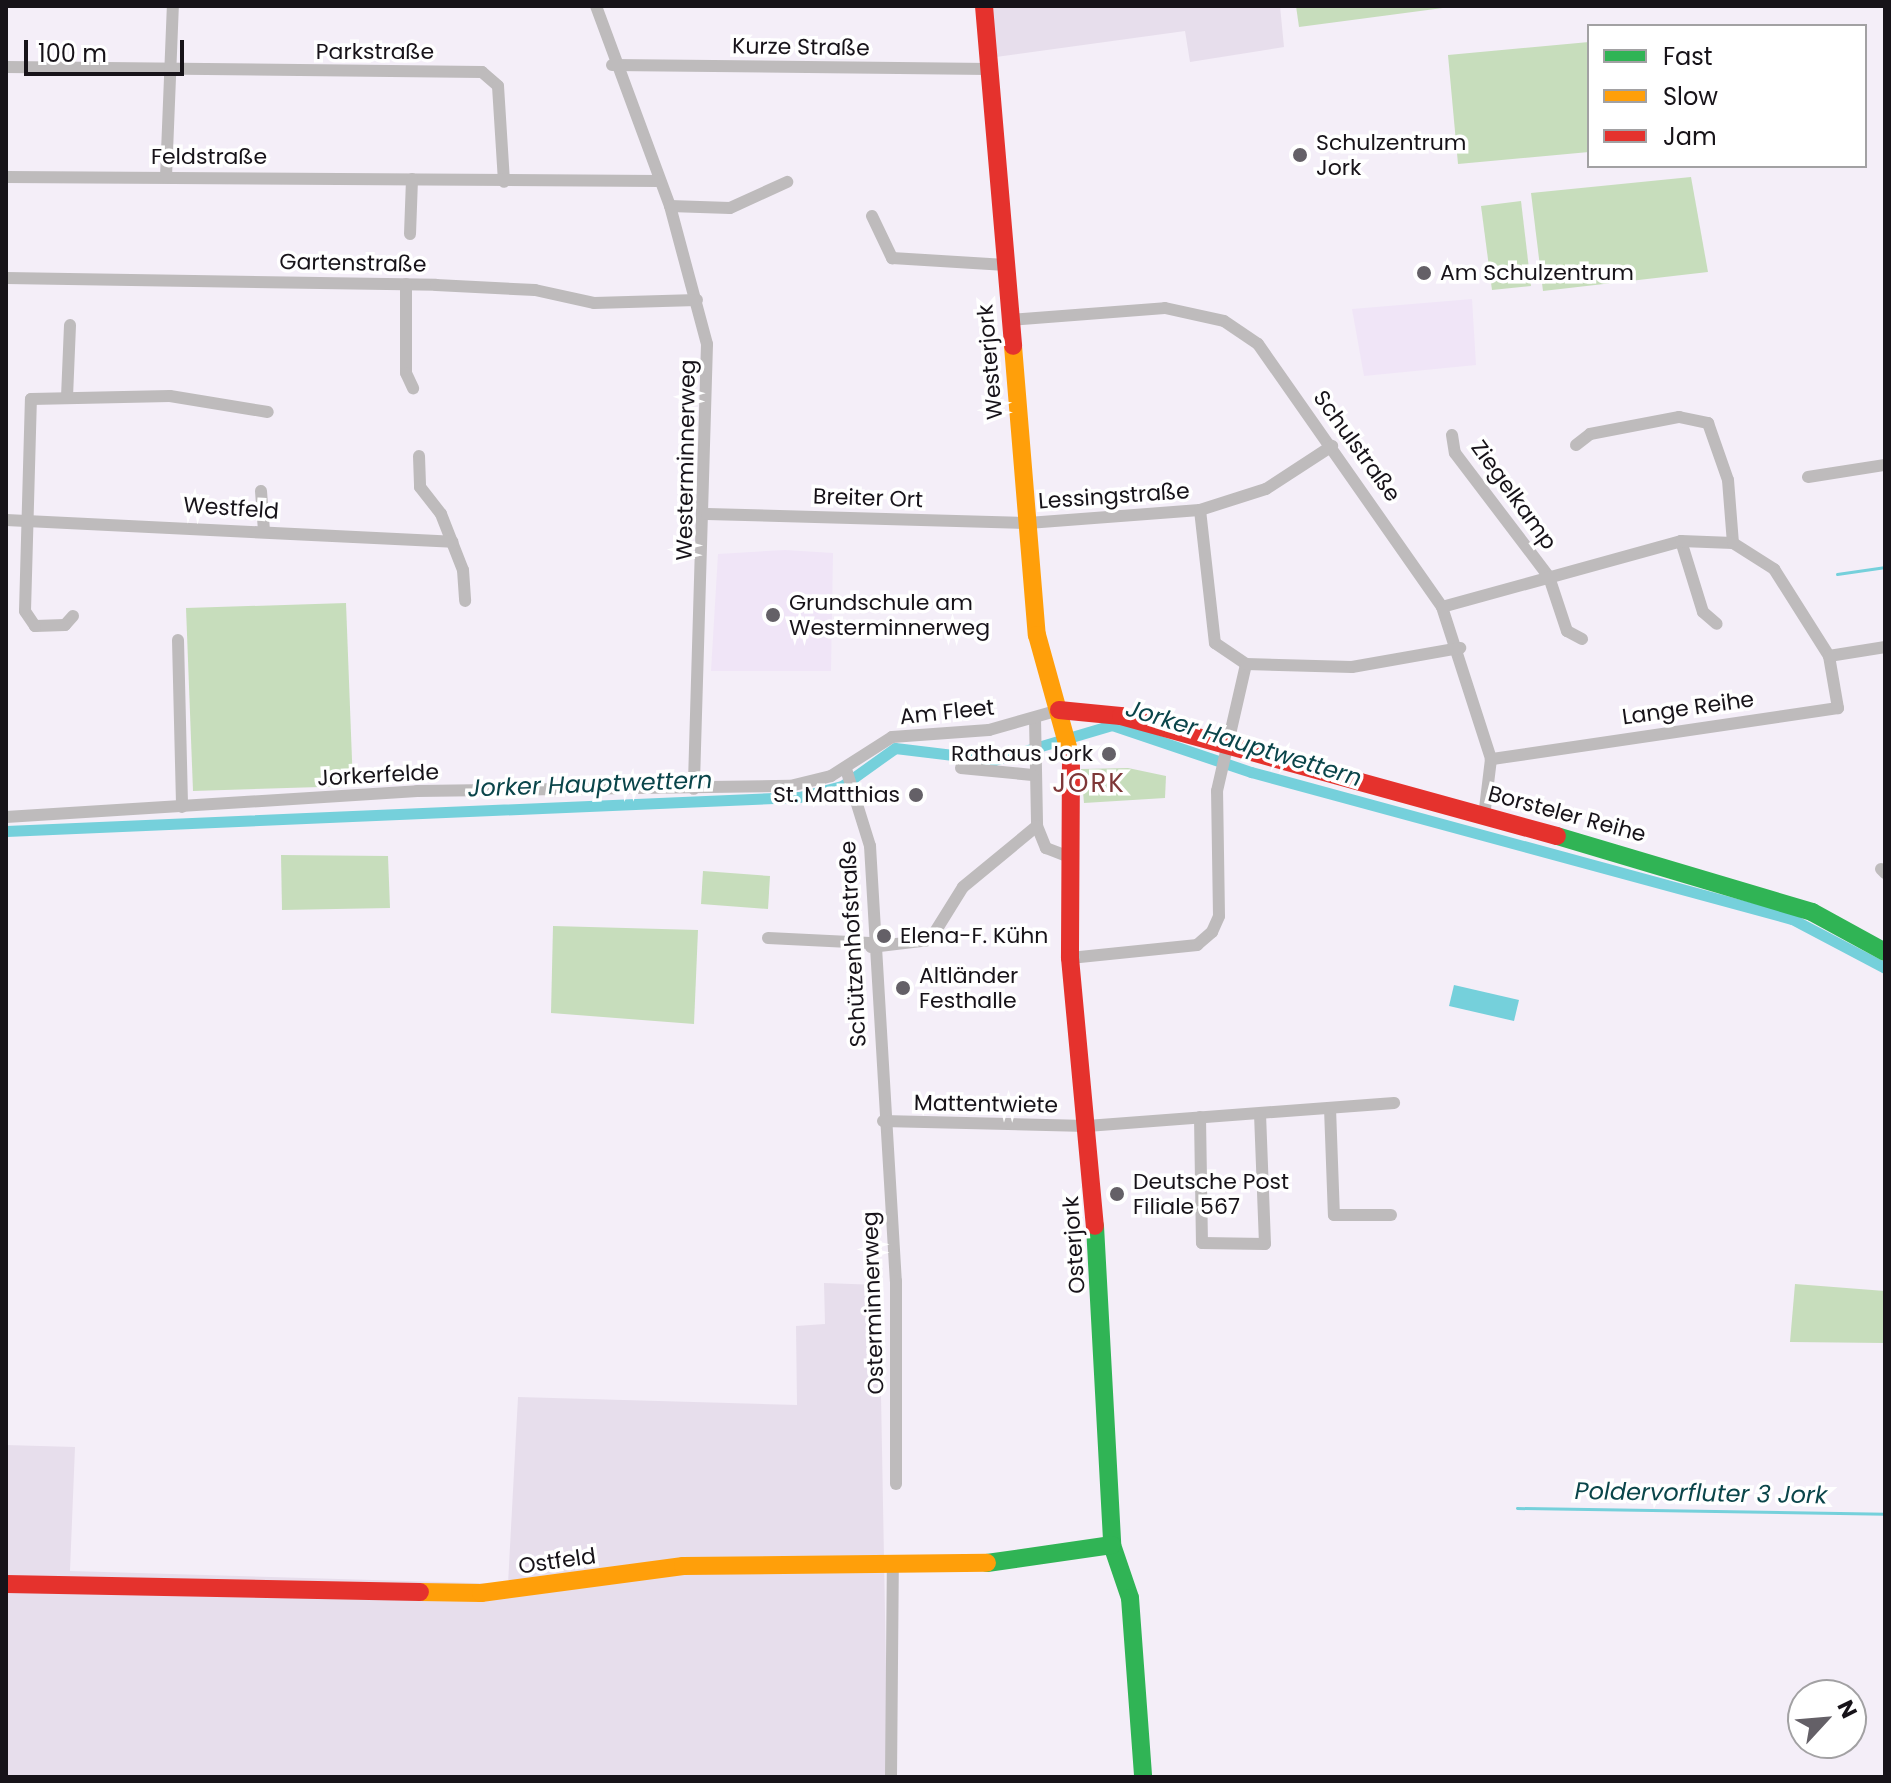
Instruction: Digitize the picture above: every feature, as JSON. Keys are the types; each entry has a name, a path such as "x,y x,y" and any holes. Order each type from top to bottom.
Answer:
{"street":[{"path":"166,177 173,6"},
{"name":"Westerminnerweg","path":"596,6 612,65 670,206 697,300 711,395 694,789"},
{"name":"Westerjork","path":"984,6 1040,659 1059,710"},
{"name":"Kurze Straße","path":"612,65 989,69"},
{"name":"Parkstraße","path":"6,67 482,72 498,86 504,182"},
{"name":"Feldstraße","path":"6,177 659,181"},
{"path":"410,234 412,179"},
{"path":"670,206 730,208 787,182"},
{"path":"872,216 892,258 1006,265"},
{"name":"Gartenstraße","path":"6,278 406,284 535,290 594,303 697,300"},
{"path":"406,284 406,373 413,388"},
{"name":"Schulstraße","path":"1010,320 1165,308 1224,321 1258,344 1442,607 1460,648 1491,759 1484,817"},
{"path":"67,397 70,325"},
{"path":"73,616 65,625 35,626 25,611 31,399 170,396 268,412"},
{"path":"1576,445 1590,434 1679,417 1708,423 1728,480 1733,543"},
{"name":"Ziegelkamp","path":"1452,435 1455,453 1549,577 1567,631 1582,639"},
{"name":"Lessingstraße","path":"1028,523 1200,510 1266,489 1332,446"},
{"path":"419,456 420,487 452,542 465,601"},
{"path":"1808,477 1885,465"},
{"path":"261,491 264,531"},
{"path":"1200,510 1215,643 1246,664 1352,667 1460,648"},
{"name":"Breiter Ort","path":"707,514 1028,523"},
{"name":"Westfeld","path":"6,520 452,542"},
{"path":"1681,541 1703,612 1717,624"},
{"path":"1442,607 1681,541 1733,543 1774,569 1829,656 1885,647"},
{"path":"178,640 182,807"},
{"name":"Lange Reihe","path":"1491,759 1838,708 1829,656"},
{"path":"1070,958 1197,945 1212,932 1219,916 1217,799 1246,664"},
{"name":"Am Fleet","path":"850,775 892,737 1035,718 1059,710"},
{"name":"Osterjork","path":"1059,710 1068,737 1070,958 1087,1126 1115,1489 1112,1545 1130,1598 1143,1777"},
{"name":"Borsteler Reihe","path":"1059,710 1121,716 1225,760 1484,817 1794,905 1885,952"},
{"path":"1035,718 1032,751 1037,826 1046,848 1067,856"},
{"path":"961,768 996,766 1033,775"},
{"name":"Jorkerfelde","path":"6,817 417,791 790,786 850,775"},
{"name":"Schützenhofstraße","path":"850,775 870,846 870,945 883,1121"},
{"path":"768,938 870,945 930,940 963,887 1037,826"},
{"name":"Mattentwiete","path":"883,1121 1087,1126 1394,1103"},
{"path":"1330,1108 1334,1215 1391,1215"},
{"path":"1200,1117 1202,1243 1265,1244 1260,1114"},
{"name":"Osterminnerweg","path":"883,1121 896,1281 896,1484"},
{"name":"Ostfeld","path":"6,1584 481,1593 695,1565 893,1567 1016,1562 1112,1545"},
{"path":"891,1777 893,1567"}],"shaded area":[{"path":"992,6 1280,6 1284,47 1190,62 1185,31 996,57"},
{"path":"1472,299 1476,365 1364,376 1352,309"},
{"name":"Grundschule am Westerminnerweg","path":"785,550 833,553 831,671 711,671 718,554"},
{"path":"824,1283 879,1285 888,1777 6,1777 6,1445 75,1447 70,1571 508,1584 518,1397 797,1405 796,1326 825,1324"}],"green space":[{"path":"1296,6 1458,6 1299,27"},
{"path":"1587,42 1587,152 1458,164 1448,55"},
{"path":"1691,177 1708,272 1543,291 1531,193"},
{"path":"1521,201 1531,286 1492,290 1481,206"},
{"path":"346,603 353,786 193,791 186,608"},
{"path":"1128,768 1166,776 1165,798 1084,803 1081,769"},
{"path":"281,855 388,856 390,908 282,910"},
{"path":"703,871 770,876 768,909 701,904"},
{"path":"553,926 698,930 694,1024 551,1013"},
{"path":"1795,1284 1885,1291 1885,1343 1790,1342"}],"water":[{"path":"1454,985 1519,1000 1514,1021 1449,1006"}],"waterway":[{"path":"1837,574 1885,567"},
{"name":"Jorker Hauptwettern","path":"6,831 799,797 842,786 895,748 994,760 1112,725 1251,772 1792,919 1885,968"},
{"name":"Poldervorfluter 3 Jork","path":"1517,1508 1885,1514"}],"traffic: fast":[{"path":"1557,836 1812,912 1885,952"},
{"path":"1095,1226 1112,1545 1130,1598 1143,1777"},
{"path":"987,1563 1112,1545"}],"traffic: slow":[{"path":"1013,346 1037,635 1071,758"},
{"path":"420,1592 481,1593 683,1566 987,1563"}],"traffic: jam":[{"path":"984,6 1013,346"},
{"path":"1059,710 1121,716 1557,836"},
{"path":"1071,758 1070,958 1095,1226"},
{"path":"6,1584 420,1592"}],"place":[{"name":"Schulzentrum Jork","path":"1300,155"},
{"name":"Am Schulzentrum","path":"1424,273"},
{"name":"Grundschule am Westerminnerweg","path":"773,615"},
{"name":"Rathaus Jork","path":"1109,754"},
{"name":"St. Matthias","path":"916,795"},
{"name":"Elena-F. Kühn","path":"884,936"},
{"name":"Altländer Festhalle","path":"903,988"},
{"name":"Deutsche Post Filiale 567","path":"1117,1194"}],"district":[{"name":"JORK","path":"1089,784"}]}
